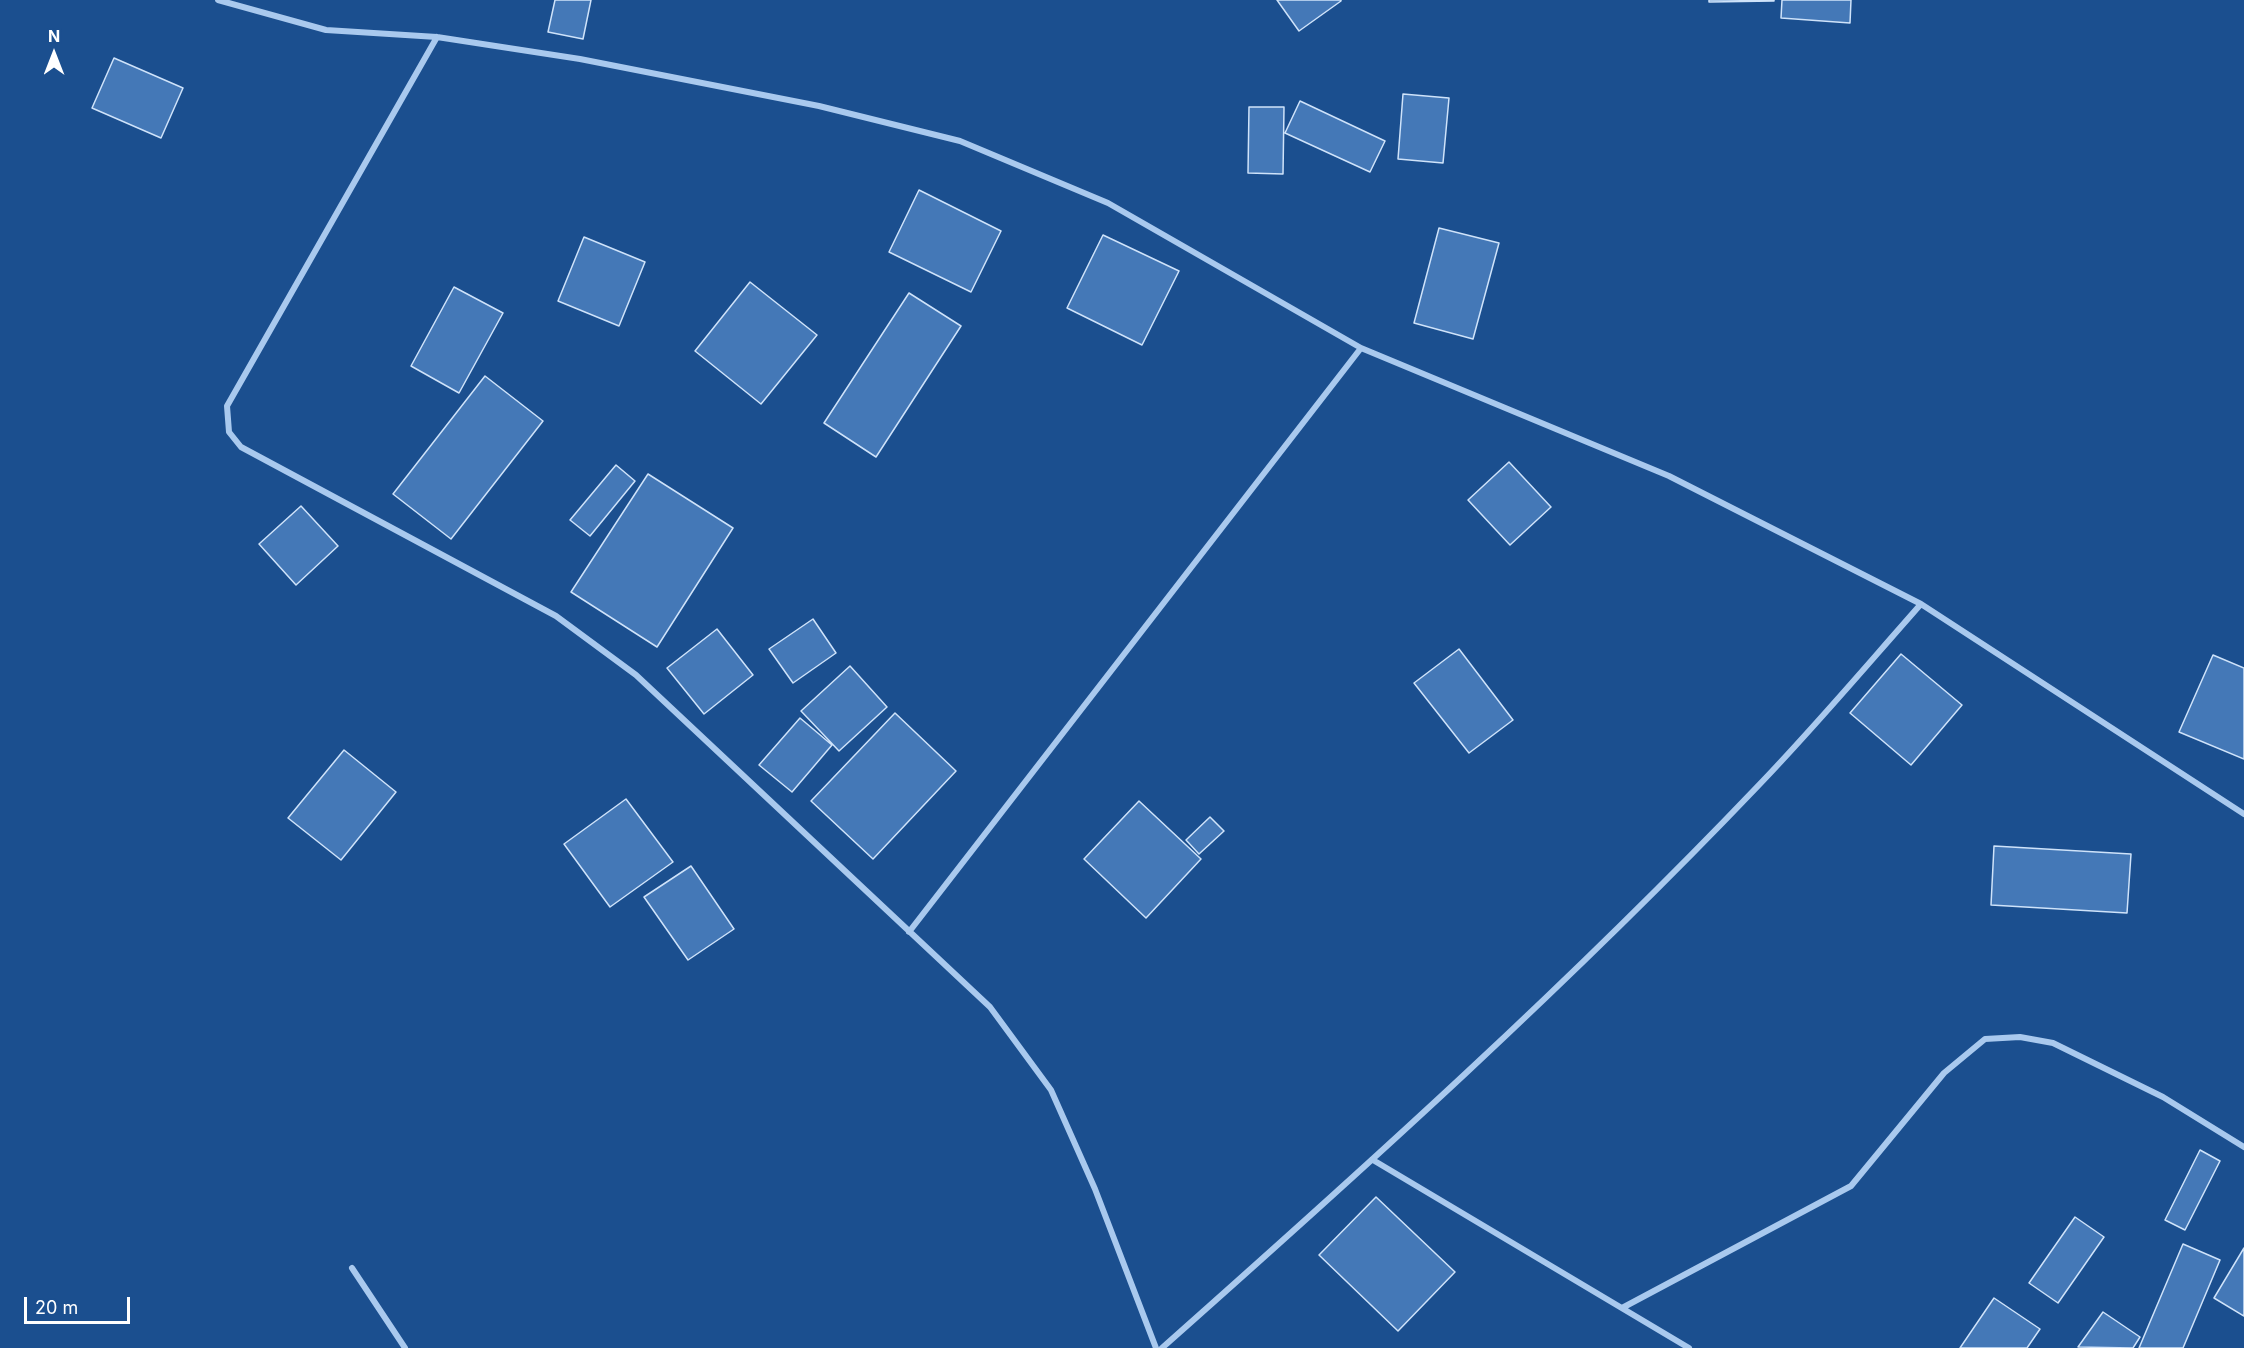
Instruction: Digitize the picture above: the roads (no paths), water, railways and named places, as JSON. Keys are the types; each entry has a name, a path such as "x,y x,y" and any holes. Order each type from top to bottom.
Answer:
{"street":[{"path":"218,0 326,30 437,38 580,59 819,106 960,141 1107,203 1361,348 1669,476 1921,604 2244,814"},
{"path":"437,38 227,406 229,432 241,447 556,616 636,675 990,1007 1051,1090 1095,1189 1156,1348"},
{"path":"909,932 1361,348"},
{"path":"1162,1348 1373,1160 1581,963 1758,787 1921,604"},
{"path":"1622,1308 1851,1186 1944,1073 1985,1039 2020,1037 2053,1043 2163,1097 2244,1147"},
{"path":"1373,1160 1689,1348"},
{"path":"352,1268 405,1348"}]}
